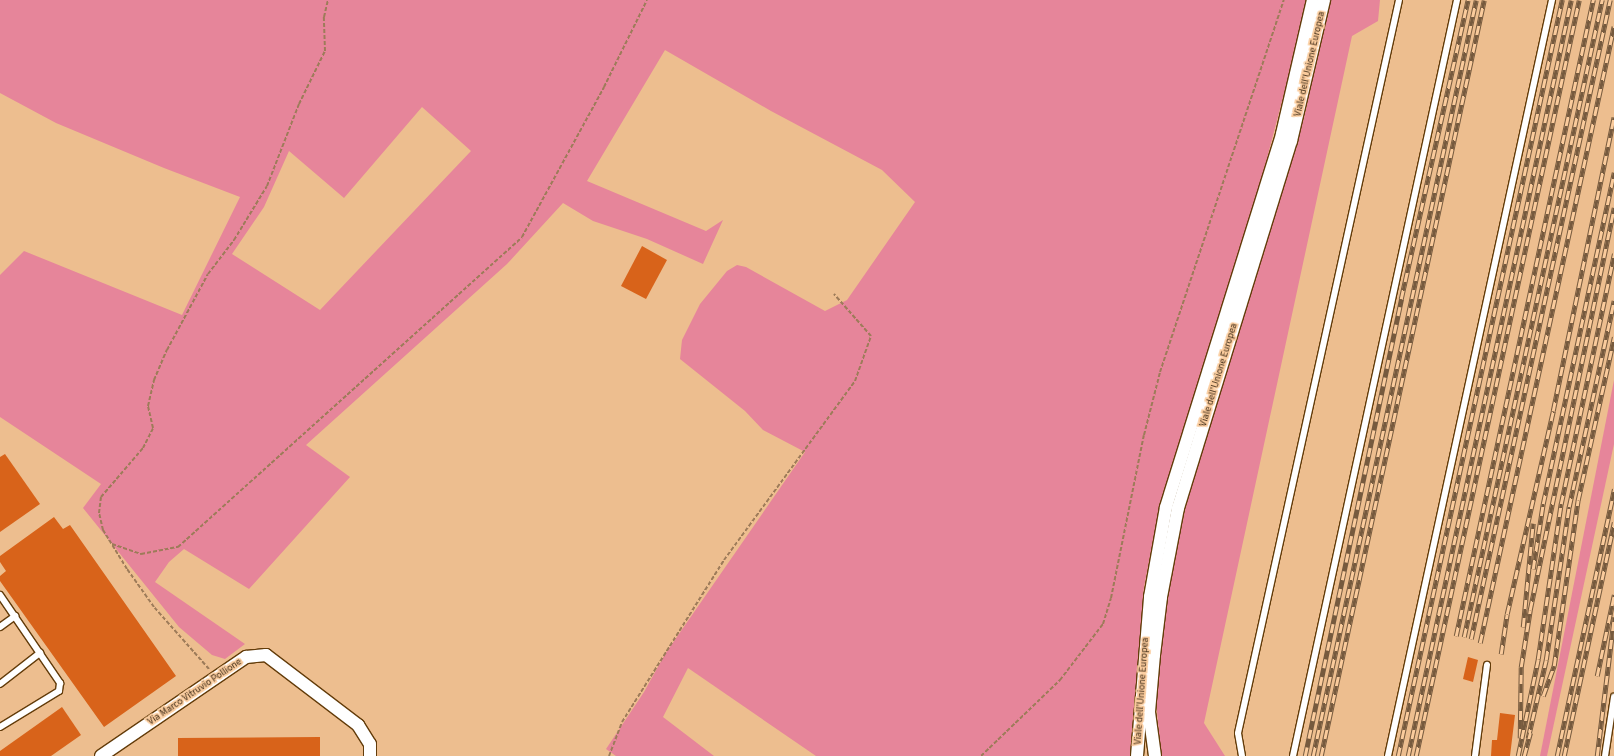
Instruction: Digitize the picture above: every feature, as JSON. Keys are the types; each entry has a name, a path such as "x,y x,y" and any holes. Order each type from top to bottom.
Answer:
{"street":[{"name":"Viale dell'Unione Europea","path":"1137,756 1150,597 1166,507 1282,134 1313,0"},
{"name":"Viale dell'Unione Europea","path":"1155,756 1149,712 1154,655 1161,597 1178,508 1291,141 1324,0"},
{"name":"Via Marco Vitruvio Pollione","path":"101,756 246,657 266,655 358,725 370,744 370,756"}],"lane":[{"path":"1242,756 1238,733 1399,0"},
{"path":"1293,756 1457,0"},
{"path":"1388,756 1552,0"},
{"path":"0,595 60,683 59,691 0,727"},
{"path":"0,627 15,616"},
{"path":"0,684 40,653"},
{"path":"1475,756 1487,665"},
{"path":"1605,756 1614,697"}],"path":[{"path":"216,678 154,606 103,530 99,513 101,497 143,448 153,428 148,406 154,380 167,350 208,274 234,240 267,186 299,104 325,51 324,17 328,0"},
{"path":"112,544 140,554 178,547 522,237 604,86 647,0"},
{"path":"981,756 1060,680 1103,624 1112,598 1144,435 1160,372 1284,0"},
{"path":"609,756 622,722 707,586 790,468 855,381 871,336 834,294"}],"shaded area":[{"path":"0,0 1306,0 1300,33 1257,196 1161,501 1144,587 1130,756 816,756 688,668 663,717 714,756 616,756 606,749 644,692 665,654 805,452 763,430 745,411 680,359 682,340 700,304 727,271 737,265 746,267 825,311 847,300 915,202 882,170 771,111 665,50 587,181 706,231 723,220 703,264 647,239 593,221 563,203 507,264 306,445 350,477 249,589 184,549 169,562 155,582 245,644 225,659 212,655 179,627 83,508 101,484 0,417 0,275 24,251 182,315 240,197 164,168 56,123 0,93","holes":["422,107 471,151 320,310 232,254 264,207 289,151 344,198"]},
{"path":"1329,0 1380,0 1378,21 1352,36 1204,723 1225,756 1161,756 1156,700 1163,619 1185,509 1304,118"},
{"path":"1614,380 1614,444 1547,756 1540,756"}],"building":[{"path":"642,246 667,260 646,299 621,286"},
{"path":"5,454 40,504 0,532 0,457"},
{"path":"54,517 63,529 70,525 176,676 104,727 0,581 0,576 6,571 0,562 0,556"},
{"path":"1468,657 1478,660 1473,682 1463,679"},
{"path":"62,707 81,735 51,756 0,756 0,751"},
{"path":"1500,713 1515,715 1510,756 1491,756 1492,740 1497,740"},
{"path":"320,737 320,756 178,756 178,738"}],"railway":[{"path":"1305,756 1401,299 1468,0"},
{"path":"1313,756 1476,0"},
{"path":"1321,756 1484,0"},
{"path":"1398,756 1562,0"},
{"path":"1408,756 1571,0"},
{"path":"1416,756 1579,0"},
{"path":"1456,636 1593,0"},
{"path":"1464,637 1602,0"},
{"path":"1471,639 1610,0"},
{"path":"1480,643 1614,26"},
{"path":"1501,654 1507,614 1553,411 1614,117"},
{"path":"1533,569 1543,504 1614,173"},
{"path":"1520,738 1521,667 1530,610 1614,208"},
{"path":"1518,756 1538,659 1561,504 1614,254"},
{"path":"1528,738 1546,660 1569,507 1614,301"},
{"path":"1543,696 1554,666 1578,500 1614,337"},
{"path":"1557,756 1614,489"},
{"path":"1564,756 1614,522"},
{"path":"1523,627 1533,523"},
{"path":"1597,676 1614,595"},
{"path":"1597,756 1614,617"},
{"path":"1524,756 1530,733"}]}
